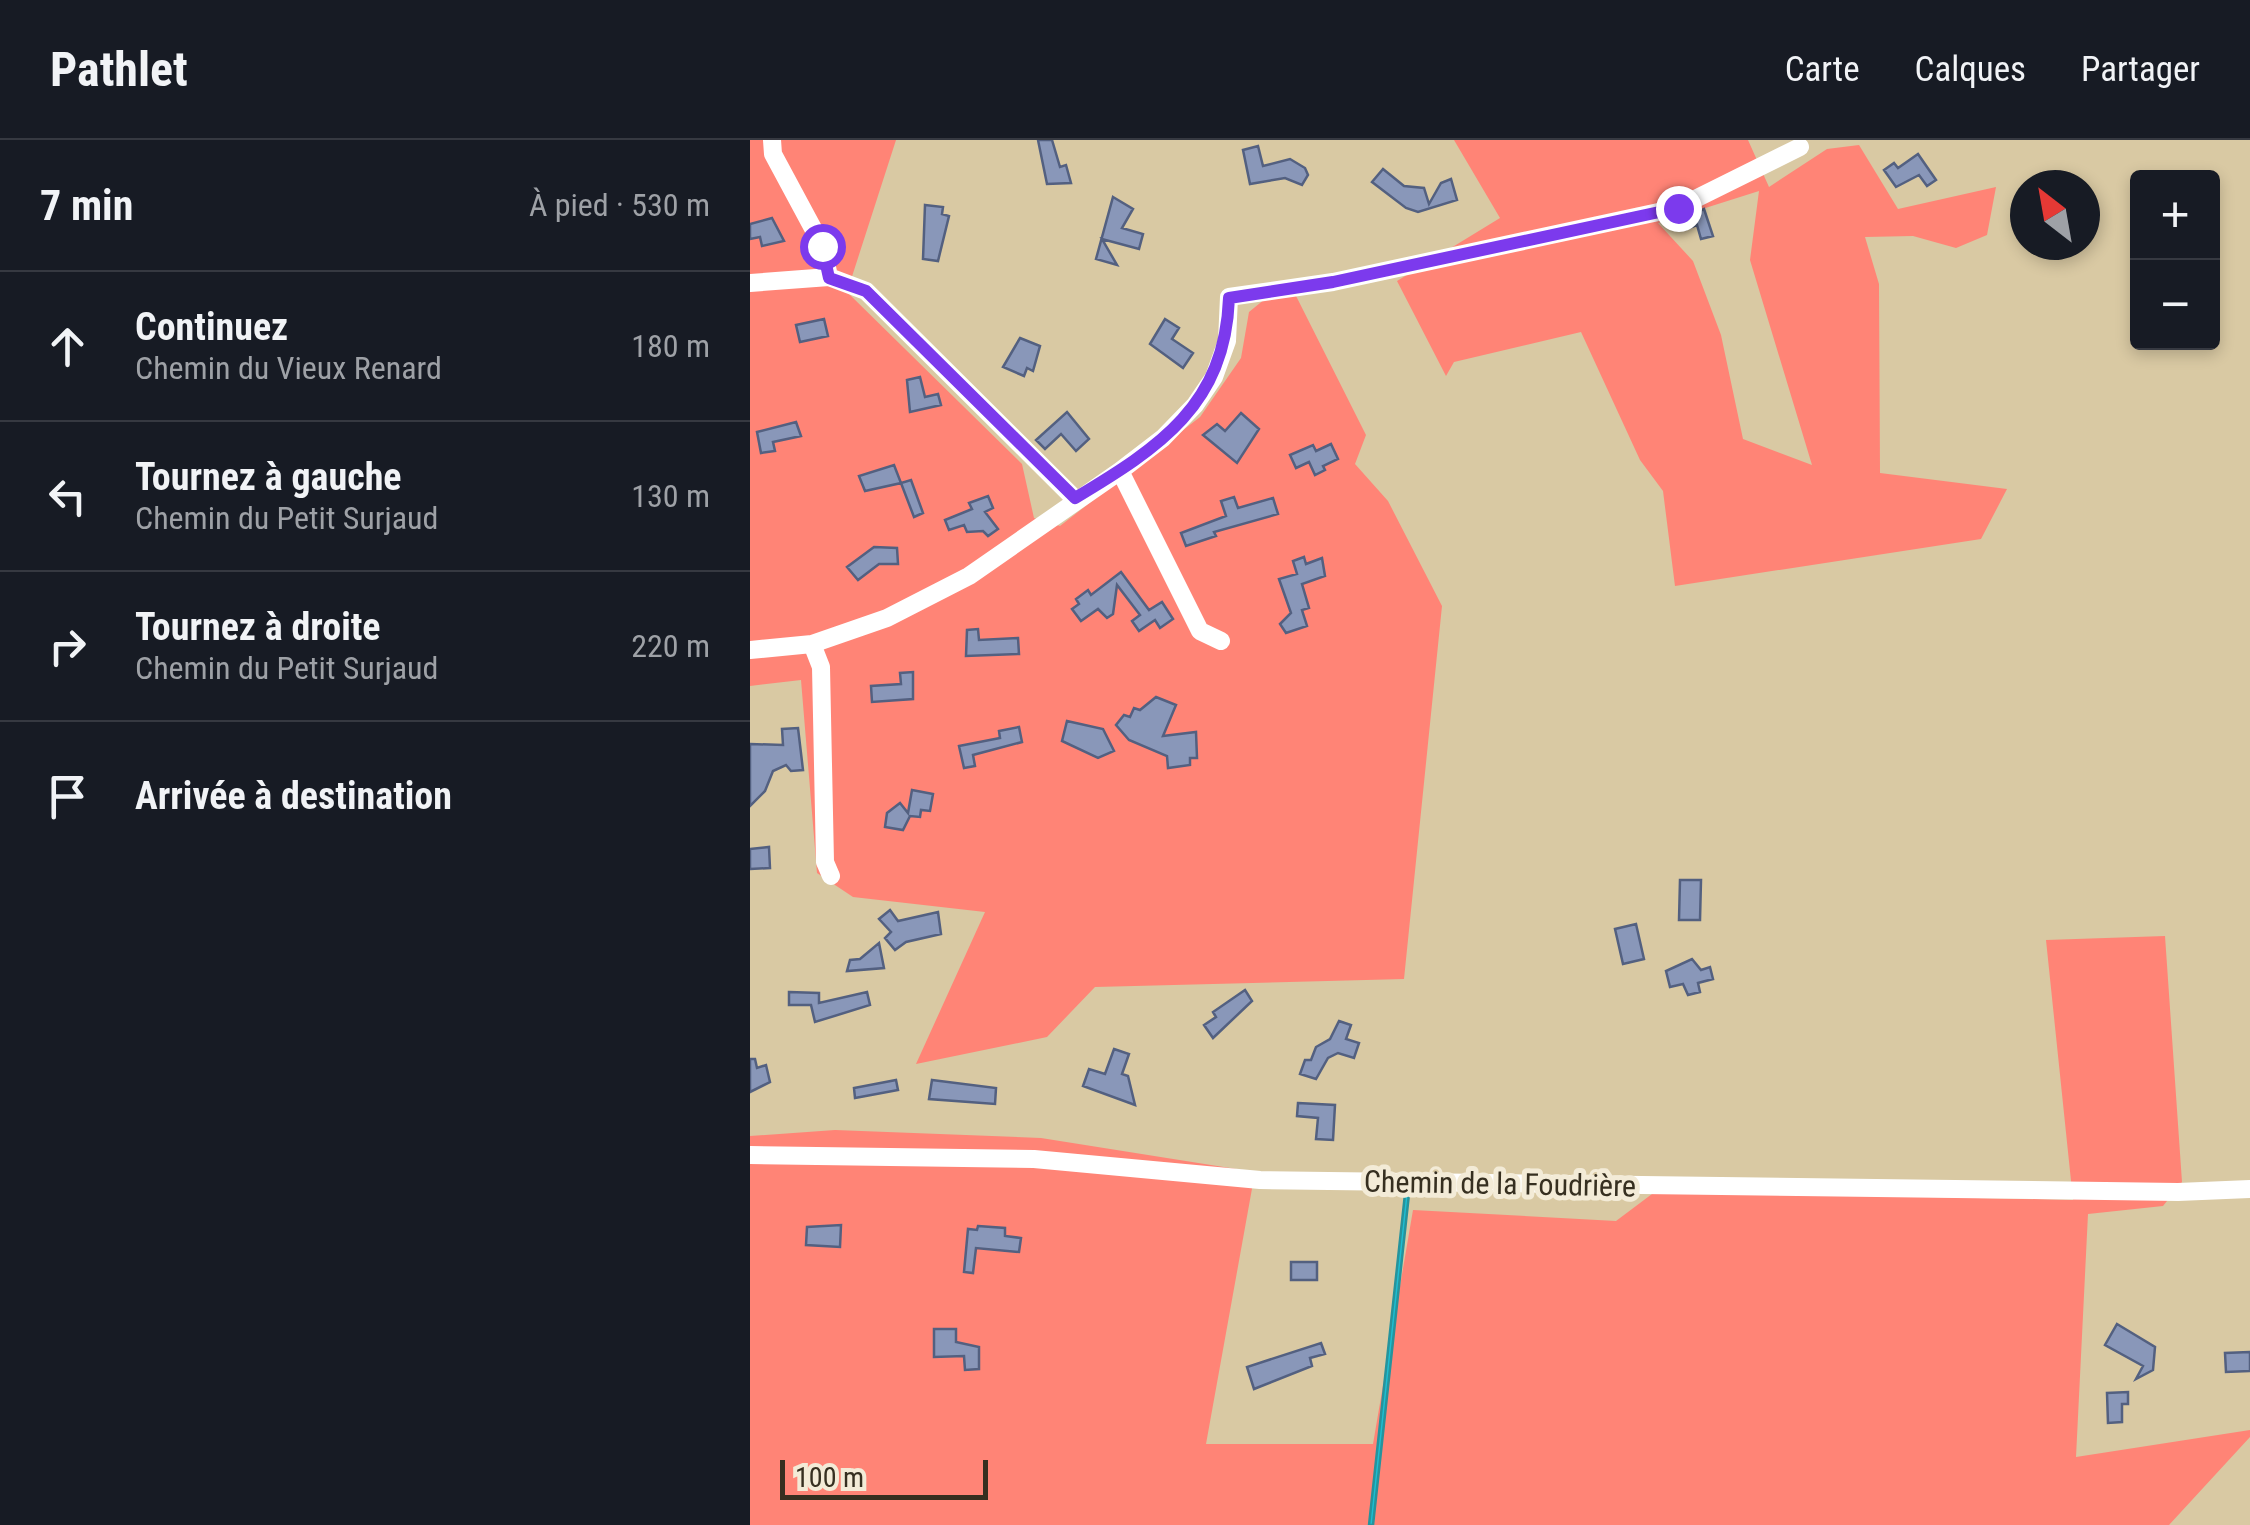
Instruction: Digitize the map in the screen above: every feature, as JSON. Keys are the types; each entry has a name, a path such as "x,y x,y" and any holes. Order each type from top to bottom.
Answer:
{"street":[{"path":"772,140 773,154 822,246 829,278"},
{"path":"750,650 812,644 887,618 969,576 1075,498 1120,471 1163,438 1195,405 1214,376 1227,341 1229,298 1333,282 1678,208 1800,146"},
{"path":"750,284 829,278 866,291 1075,498"},
{"path":"1120,471 1200,630 1221,641"},
{"path":"812,644 821,667 825,862 831,876"},
{"name":"Chemin de la Foudrière","path":"750,1155 1034,1159 1260,1180 2178,1192 2250,1188"}],"shaded area":[{"path":"750,140 896,140 847,292 1022,464 1034,518 1060,526 1200,417 1241,358 1249,312 1288,280 1366,435 1355,464 1388,501 1442,606 1404,979 1095,987 1047,1037 916,1064 985,912 853,897 817,873 801,680 750,686"},
{"path":"1454,140 1748,140 1769,187 1827,149 1859,145 1898,209 1996,187 1987,235 1956,248 1913,236 1865,237 1879,284 1880,473 2007,489 1981,539 1675,586 1663,491 1640,460 1581,332 1454,362 1446,376 1397,281 1500,218","holes":["1759,191 1750,260 1812,465 1743,439 1721,335 1693,261 1658,223"]},
{"path":"2165,936 2182,1182 2163,1206 2088,1214 2076,1457 2250,1430 2250,1437 2169,1525 750,1525 750,1136 835,1130 1041,1138 1255,1172 1206,1444 1373,1444 1413,1210 1616,1221 1656,1191 2073,1200 2046,940"}],"water":[{"path":"1405,1194 1409,1194 1373,1525 1369,1525"}],"building":[{"path":"1038,140 1052,140 1060,167 1066,165 1071,183 1047,184"},
{"path":"1258,146 1263,166 1290,159 1305,168 1308,175 1302,185 1285,178 1250,184 1243,150"},
{"path":"1918,154 1936,180 1927,186 1919,175 1896,187 1884,170 1894,163 1898,168"},
{"path":"1383,169 1404,186 1424,188 1429,204 1441,183 1451,179 1457,200 1418,212 1406,208 1372,182"},
{"path":"1113,197 1133,209 1122,228 1143,234 1139,249 1102,239 1117,265 1096,259"},
{"path":"925,205 943,207 942,214 949,216 938,261 923,259"},
{"path":"1704,209 1713,236 1701,239 1697,225 1686,229 1683,219"},
{"path":"772,218 784,241 762,246 760,237 750,239 750,224"},
{"path":"824,319 828,336 800,342 796,325"},
{"path":"1165,319 1179,328 1172,339 1193,353 1183,368 1150,344"},
{"path":"1020,338 1040,346 1033,371 1027,368 1024,376 1003,367"},
{"path":"920,377 925,397 938,394 941,405 910,412 907,380"},
{"path":"1067,412 1089,439 1076,451 1061,434 1045,449 1036,440"},
{"path":"1241,413 1259,429 1237,463 1203,435 1217,424 1225,431"},
{"path":"796,422 801,436 773,442 775,451 761,453 757,432"},
{"path":"1331,444 1338,459 1315,475 1309,462 1296,468 1290,455 1313,445 1316,451"},
{"path":"894,465 901,483 865,491 859,476"},
{"path":"911,480 923,513 914,517 901,483"},
{"path":"988,496 993,508 985,512 998,529 988,536 983,531 967,532 964,525 949,530 945,520 972,509 969,503"},
{"path":"1234,497 1238,508 1273,498 1278,514 1214,532 1216,536 1186,546 1181,533 1226,516 1221,501"},
{"path":"874,547 897,548 898,564 879,564 858,580 847,567"},
{"path":"1304,557 1306,564 1322,558 1325,576 1302,584 1309,608 1302,610 1307,626 1286,633 1280,624 1291,613 1279,579 1297,574 1293,561"},
{"path":"1121,572 1149,610 1162,602 1173,619 1160,628 1155,620 1139,631 1132,621 1140,615 1117,585 1113,614 1107,618 1098,609 1081,621 1072,609 1079,604 1076,599 1088,590 1091,595"},
{"path":"978,629 979,640 1018,638 1019,654 966,656 967,630"},
{"path":"913,672 913,699 872,702 871,686 901,684 900,673"},
{"path":"1156,697 1176,705 1163,736 1196,732 1197,758 1190,758 1190,765 1168,768 1167,756 1129,740 1116,725 1124,715 1130,717 1134,708 1140,710"},
{"path":"1067,721 1103,729 1114,751 1098,758 1062,741"},
{"path":"1019,727 1022,742 973,755 975,766 964,768 959,746 1000,738 999,731"},
{"path":"798,728 803,770 791,771 786,765 773,771 765,791 750,806 750,744 783,745 782,729"},
{"path":"912,790 933,794 930,811 921,810 920,817 910,816 903,830 885,827 887,813 900,803 908,813"},
{"path":"769,847 770,868 750,869 750,849"},
{"path":"1680,880 1701,880 1700,920 1679,920"},
{"path":"890,910 898,921 938,912 941,934 906,942 895,950 885,938 891,932 879,919"},
{"path":"1636,924 1644,959 1623,964 1615,929"},
{"path":"879,943 884,968 847,971 850,960 860,959"},
{"path":"1692,959 1701,970 1710,967 1713,979 1698,983 1700,992 1688,995 1683,984 1670,987 1666,971"},
{"path":"1245,990 1252,1001 1213,1038 1204,1025 1216,1017 1213,1012"},
{"path":"789,992 819,993 819,1003 867,992 870,1005 815,1022 811,1005 789,1005"},
{"path":"1339,1021 1351,1025 1346,1039 1359,1043 1354,1058 1338,1053 1328,1058 1316,1079 1300,1074 1305,1060 1311,1060 1316,1047 1330,1039"},
{"path":"1114,1049 1129,1054 1122,1074 1128,1076 1135,1105 1083,1086 1089,1069 1105,1074"},
{"path":"750,1059 755,1059 757,1068 766,1065 770,1082 750,1092"},
{"path":"896,1080 898,1090 855,1098 854,1088"},
{"path":"932,1080 996,1088 995,1104 929,1099"},
{"path":"1298,1103 1335,1105 1333,1140 1316,1139 1318,1118 1297,1116"},
{"path":"841,1225 840,1247 806,1245 807,1227"},
{"path":"978,1226 1005,1228 1005,1236 1021,1238 1019,1252 976,1248 973,1273 964,1272 968,1229 977,1230"},
{"path":"1291,1262 1317,1262 1317,1280 1291,1280"},
{"path":"2117,1324 2155,1347 2153,1370 2136,1379 2143,1366 2105,1345"},
{"path":"934,1329 956,1329 956,1342 979,1347 979,1369 965,1370 964,1356 934,1357"},
{"path":"1321,1343 1325,1354 1310,1358 1312,1366 1254,1389 1247,1367"},
{"path":"2250,1352 2250,1371 2226,1372 2225,1353"},
{"path":"2128,1392 2128,1404 2122,1404 2122,1422 2108,1423 2107,1393"}],"route":[{"path":"822,246 829,278 866,291 1075,498 1120,471 1163,438 1195,405 1214,376 1227,341 1229,298 1333,282 1678,208"}]}
